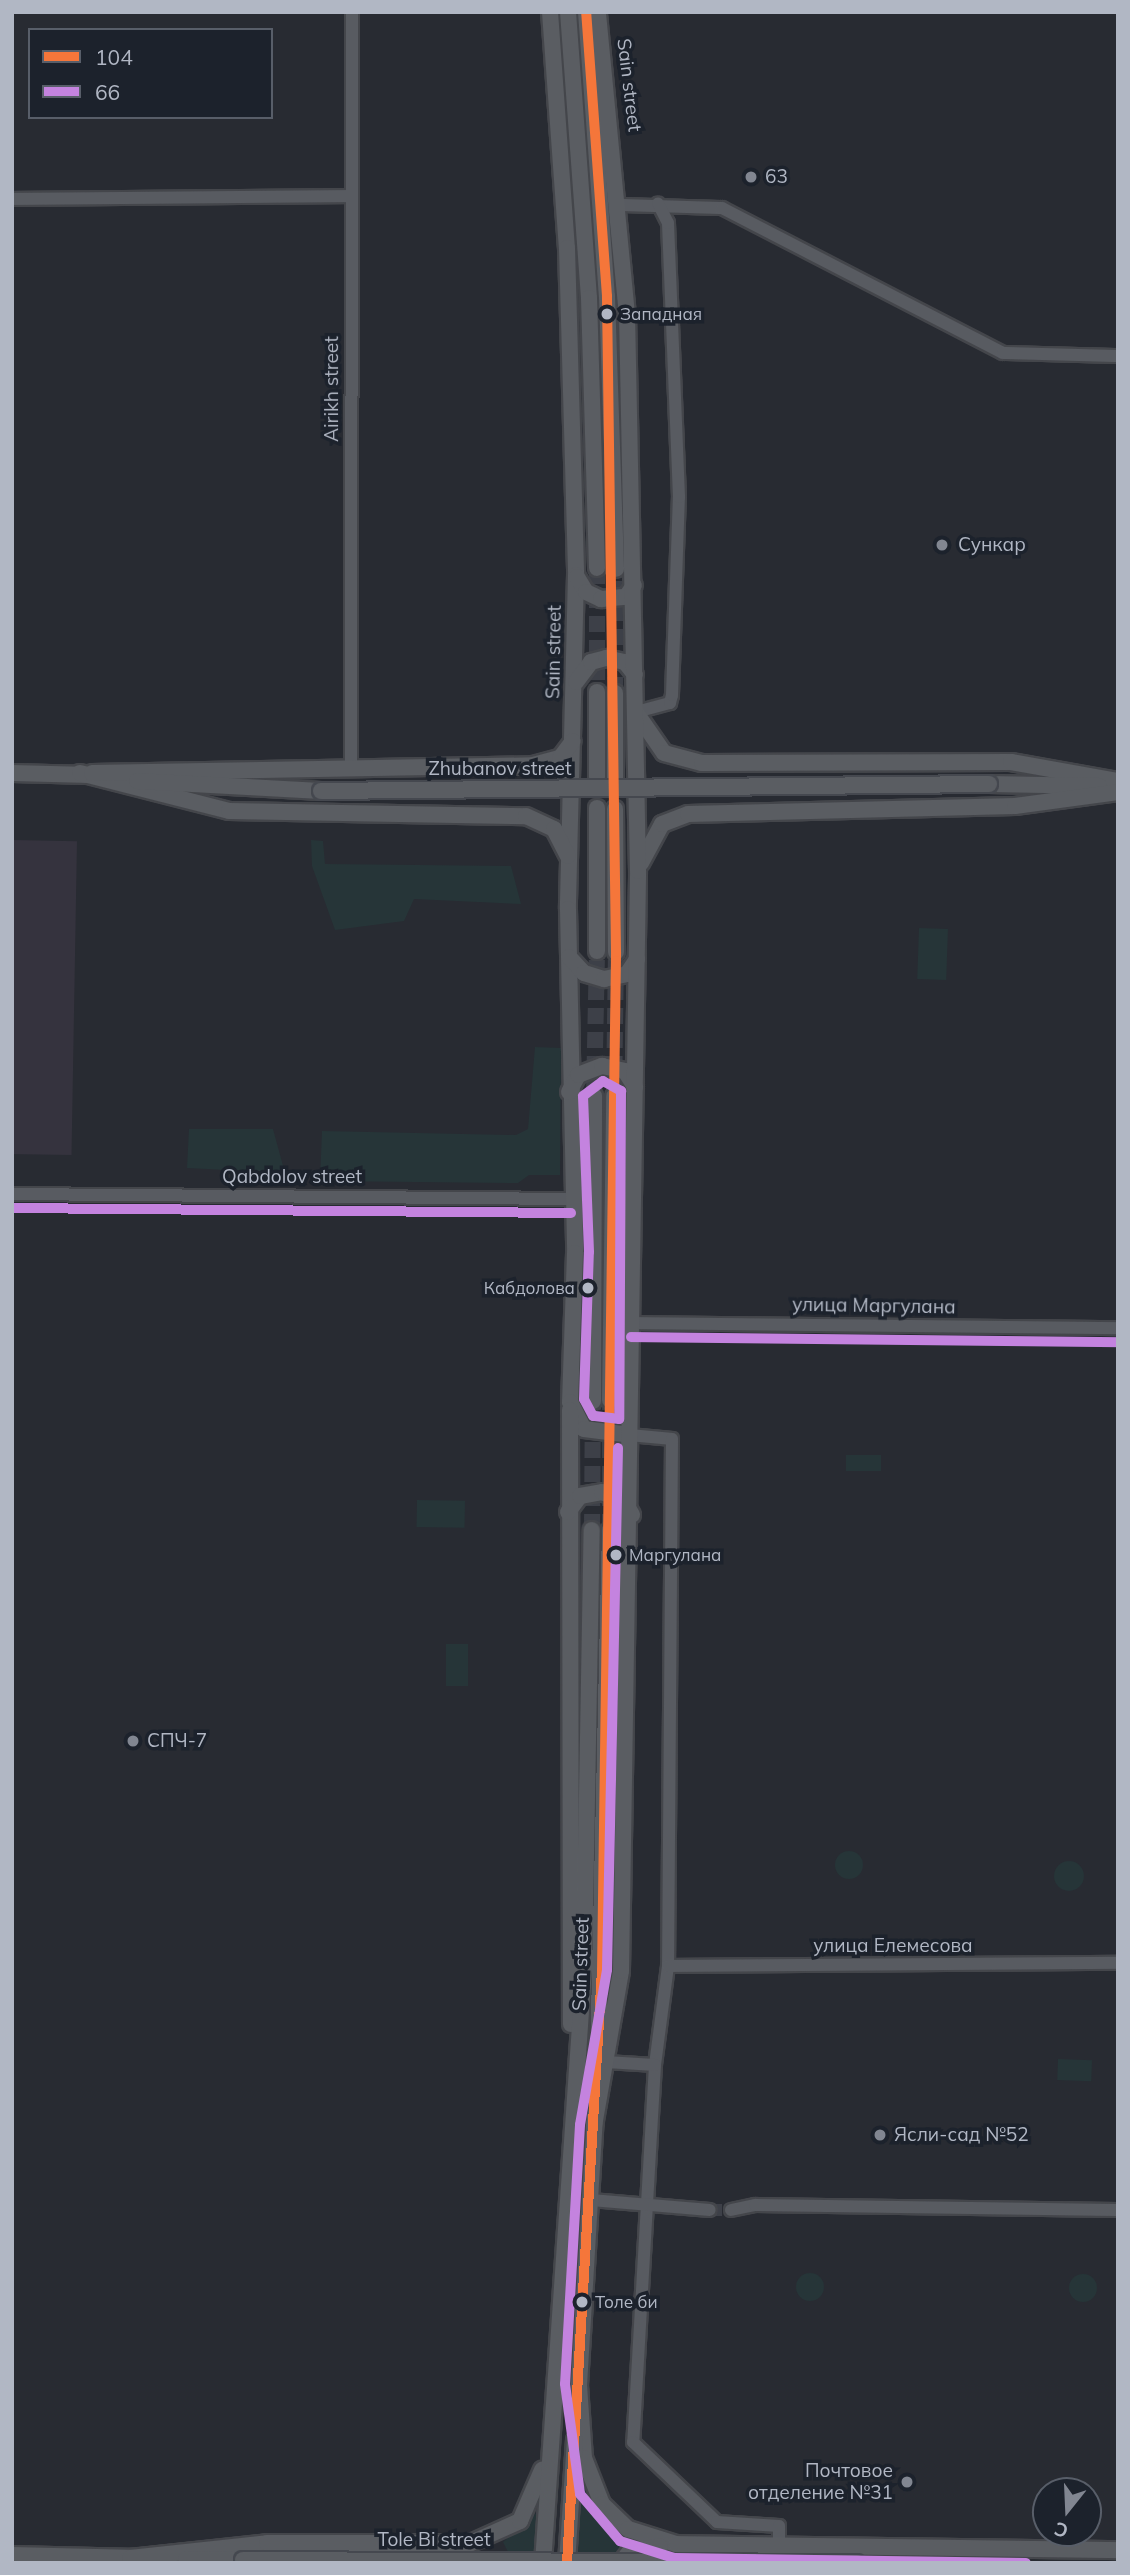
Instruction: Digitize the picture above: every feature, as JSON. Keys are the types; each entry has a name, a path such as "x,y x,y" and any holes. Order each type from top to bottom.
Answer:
{"main road":[{"name":"Sain street","path":"550,12 567,248 576,575 569,957 571,1199 568,1512 568,1972 575,2086"},
{"path":"568,12 588,270 597,569"},
{"name":"Sain street","path":"586,12 607,296 615,569"},
{"name":"Sain street","path":"594,2126 621,1972 632,1515 631,1323 638,957 634,585 621,205 598,12"},
{"path":"576,575 586,592 601,599 626,597 634,585"},
{"path":"576,682 601,659 625,662 635,675"},
{"path":"597,692 597,777"},
{"path":"615,693 615,779"},
{"path":"636,712 664,753 702,763 1011,762 1118,781"},
{"path":"80,774 545,764 573,741"},
{"name":"Zhubanov street","path":"12,773 80,774 321,790 989,784 1118,789"},
{"path":"80,774 229,811 526,816 554,829 570,860"},
{"path":"638,871 651,836 688,814 1015,806 1118,789"},
{"path":"597,808 597,951"},
{"path":"615,809 616,952"},
{"path":"569,957 584,973 604,979 627,974 638,957"},
{"path":"569,1093 578,1074 601,1066 625,1071 635,1087"},
{"path":"593,1401 594,1096"},
{"path":"610,1400 614,1096"},
{"path":"570,1402 584,1429 630,1435"},
{"path":"568,1512 580,1496 602,1492 624,1501 632,1515"},
{"name":"Sain street","path":"543,2563 575,2086 592,1530"},
{"name":"Sain street","path":"594,2126 610,1530"},
{"path":"566,2563 594,2126"},
{"path":"579,2385 593,2489 628,2529 676,2544"},
{"path":"471,2543 508,2531 529,2508 553,2416"},
{"path":"130,2557 242,2544 471,2543 493,2549 503,2563"},
{"path":"621,2563 630,2551 676,2544 1118,2550"},
{"name":"Tole Bi street","path":"12,2555 243,2560 856,2563"}],"street":[{"name":"Airikh street","path":"351,767 352,12"},
{"path":"12,199 351,196"},
{"path":"621,205 658,203 722,208 1003,353 1118,356"},
{"path":"636,712 670,703 673,695 679,497 668,222 658,203"},
{"name":"Qabdolov street","path":"12,1194 571,1199"},
{"name":"улица Маргулана","path":"631,1323 1118,1328"},
{"path":"630,1435 672,1439 668,1966 655,2065 634,2442 716,2522 779,2526 779,2545"},
{"name":"улица Елемесова","path":"668,1966 1118,1963"},
{"path":"606,2062 655,2065"},
{"path":"591,2200 709,2210"},
{"path":"731,2210 767,2205 1118,2210"}],"shaded area":[{"path":"12,840 77,841 72,1155 12,1154"},
{"path":"311,840 323,841 325,864 511,866 521,904 414,899 404,921 335,930 312,866"},
{"path":"919,928 948,929 946,980 917,979"},
{"path":"535,1047 561,1048 560,1175 529,1175 518,1183 320,1181 322,1131 516,1135 528,1129"},
{"path":"189,1129 273,1129 285,1173 187,1168"},
{"path":"846,1455 881,1455 881,1471 846,1471"},
{"path":"417,1500 465,1501 465,1528 417,1527"},
{"path":"446,1644 468,1644 468,1686 446,1686"},
{"path":"849,1851 859,1855 863,1865 859,1875 849,1879 839,1875 835,1865 839,1855"},
{"path":"1069,1861 1079,1866 1084,1876 1079,1886 1069,1891 1059,1886 1054,1876 1059,1866"},
{"path":"1058,2059 1092,2060 1091,2081 1057,2080"},
{"path":"810,2273 820,2277 824,2287 820,2297 810,2301 800,2297 796,2287 800,2277"},
{"path":"1083,2274 1093,2278 1097,2288 1093,2298 1083,2302 1073,2298 1069,2288 1073,2278"},
{"path":"582,2478 603,2516 640,2542 617,2558 577,2563"},
{"path":"541,2509 537,2563 511,2558 503,2542"}],"tunnel":[{"path":"597,568 597,692"},
{"path":"615,693 616,569"},
{"path":"594,1096 597,951"},
{"path":"614,1096 616,952"},
{"path":"610,1400 610,1530"},
{"path":"592,1530 593,1401"},
{"path":"710,2210 731,2210"}],"transit line":[{"name":"104","path":"567,2563 602,1971 616,952 607,296 586,12"},
{"name":"66","path":"603,1081 621,1091 619,1419 593,1416 584,1399 589,1252 583,1096 603,1081"},
{"name":"66","path":"12,1208 571,1213"},
{"name":"66","path":"631,1337 1118,1342"},
{"name":"66","path":"618,1448 607,1970 580,2125 565,2384 580,2494 620,2541 674,2558 1026,2563"}],"place":[{"name":"63","path":"751,177"},
{"name":"Западная","path":"607,314"},
{"name":"Сункар","path":"942,545"},
{"name":"Кабдолова","path":"588,1288"},
{"name":"Маргулана","path":"616,1555"},
{"name":"СПЧ-7","path":"133,1741"},
{"name":"Ясли-сад №52","path":"880,2135"},
{"name":"Толе би","path":"582,2302"},
{"name":"Почтовое отделение №31","path":"907,2482"}]}
